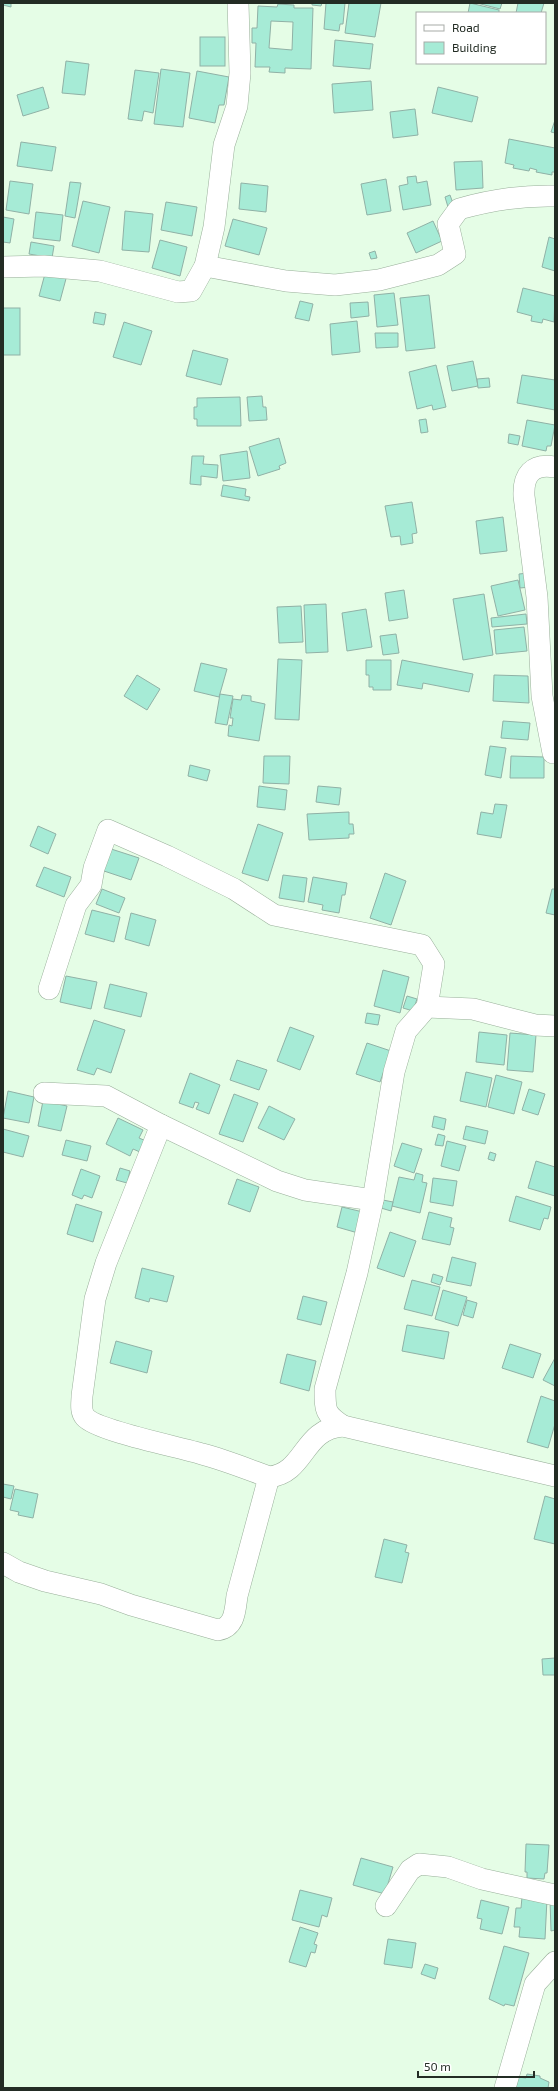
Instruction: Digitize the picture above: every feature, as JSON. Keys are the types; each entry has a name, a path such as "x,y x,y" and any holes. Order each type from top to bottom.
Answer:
{"street":[{"path":"3,267 44,266 100,271 185,293 191,291 205,266 214,227 224,145 237,106 240,73 238,3"},
{"path":"205,266 286,281 335,285 379,280 438,265 456,254 448,224 459,209 492,200 533,196 555,196"},
{"path":"553,753 542,696 537,597 524,496 524,482 532,470 546,465 555,467"},
{"path":"49,989 76,905 92,885 94,868 108,830 167,856 234,889 274,915 422,945 434,964 427,1007 406,1031 394,1072 373,1200 357,1273 325,1389 325,1408 329,1416 342,1426 555,1476"},
{"path":"427,1007 472,1009 535,1025 555,1026"},
{"path":"44,1093 106,1096 161,1125 277,1181 305,1190 373,1200"},
{"path":"161,1125 106,1263 97,1292 82,1408 85,1417 93,1423 203,1454 269,1477 280,1476 288,1471 297,1463 305,1448 320,1433 325,1430 342,1426"},
{"path":"3,1564 19,1572 45,1581 101,1594 131,1605 218,1630 225,1629 230,1624 234,1616 237,1596 269,1477"},
{"path":"386,1906 410,1870 419,1864 448,1867 482,1878 555,1895"},
{"path":"505,2088 535,1984 555,1962"}],"building":[{"path":"3,3 11,3 11,7 3,5"},
{"path":"312,3 322,3 321,6 312,5"},
{"path":"326,3 345,3 343,24 340,24 339,31 324,29"},
{"path":"349,3 381,3 375,37 345,33"},
{"path":"470,3 499,10 499,12 468,12"},
{"path":"477,3 502,3 500,9"},
{"path":"518,3 544,3 541,12 516,12"},
{"path":"278,4 294,5 294,8 313,8 311,69 285,68 285,73 269,72 270,67 255,67 256,43 252,43 252,28 257,28 258,6 277,7","holes":["271,21 293,22 292,50 269,48"]},
{"path":"200,37 225,37 225,66 200,66"},
{"path":"335,40 373,44 370,69 333,66"},
{"path":"66,61 89,64 85,95 62,93"},
{"path":"161,69 190,73 183,127 154,124"},
{"path":"135,70 159,73 153,113 144,111 142,121 128,119"},
{"path":"197,71 229,77 224,105 219,105 215,123 189,118"},
{"path":"371,81 373,110 334,113 332,84"},
{"path":"43,87 49,108 23,116 17,95"},
{"path":"438,87 478,97 472,122 432,113"},
{"path":"415,109 418,135 393,138 390,112"},
{"path":"555,120 555,133 551,132"},
{"path":"509,139 555,148 555,172 552,172 552,175 536,172 537,170 530,168 529,171 513,168 514,165 505,163"},
{"path":"21,142 56,147 52,171 17,166"},
{"path":"482,161 483,188 456,190 454,162"},
{"path":"416,176 417,183 427,181 431,205 403,210 399,186 408,184 407,177"},
{"path":"386,179 391,211 367,215 361,184"},
{"path":"10,181 33,184 29,214 6,210"},
{"path":"70,182 81,183 75,218 65,216"},
{"path":"241,183 268,186 266,212 239,209"},
{"path":"450,195 454,206 448,207 445,197"},
{"path":"83,201 110,207 99,253 72,246"},
{"path":"166,202 197,207 192,236 161,230"},
{"path":"125,211 153,214 149,252 122,250"},
{"path":"36,212 63,215 60,241 33,238"},
{"path":"3,217 14,219 10,243 3,242"},
{"path":"233,219 267,228 259,255 225,246"},
{"path":"433,221 442,241 416,253 407,233"},
{"path":"549,237 555,239 555,271 542,267"},
{"path":"160,240 187,247 180,276 152,268"},
{"path":"31,242 54,246 52,258 29,254"},
{"path":"375,251 377,258 371,259 369,253"},
{"path":"46,270 67,275 60,301 39,296"},
{"path":"523,288 555,296 554,322 543,319 542,323 531,321 532,316 517,312"},
{"path":"394,293 398,325 377,327 374,295"},
{"path":"429,295 435,348 406,351 400,298"},
{"path":"300,301 313,304 309,321 295,318"},
{"path":"368,302 369,316 351,318 350,303"},
{"path":"3,308 20,308 20,355 3,355"},
{"path":"95,312 106,314 104,325 93,323"},
{"path":"357,321 360,352 332,355 330,324"},
{"path":"124,322 152,331 141,365 113,357"},
{"path":"375,333 398,333 398,347 376,348"},
{"path":"193,350 228,359 221,385 186,376"},
{"path":"473,361 478,386 452,391 447,366"},
{"path":"436,365 446,407 433,410 432,405 417,409 409,372"},
{"path":"522,375 555,380 555,410 517,403"},
{"path":"489,378 490,387 478,388 477,379"},
{"path":"262,396 263,407 266,407 267,420 249,421 247,397"},
{"path":"240,397 241,426 197,426 197,419 194,419 194,407 197,407 197,398"},
{"path":"426,419 428,432 421,433 419,420"},
{"path":"527,420 555,425 551,446 547,446 546,451 522,446"},
{"path":"509,434 520,436 518,445 508,443"},
{"path":"279,438 286,463 279,466 280,469 258,476 249,447"},
{"path":"247,451 250,478 223,481 220,455"},
{"path":"192,456 204,456 203,464 218,465 217,478 201,476 201,485 190,484"},
{"path":"223,485 246,489 245,496 250,497 249,501 221,496"},
{"path":"412,502 417,533 412,534 413,543 401,545 400,536 391,537 385,506"},
{"path":"503,517 507,551 480,554 476,521"},
{"path":"529,573 530,587 520,588 519,574"},
{"path":"518,580 525,610 498,616 491,586"},
{"path":"404,590 408,618 389,621 385,593"},
{"path":"484,594 493,655 463,660 453,599"},
{"path":"326,604 328,652 306,653 304,605"},
{"path":"301,606 303,642 279,643 277,607"},
{"path":"366,609 372,647 347,651 342,613"},
{"path":"526,614 527,624 492,627 491,618"},
{"path":"524,627 527,651 496,654 494,630"},
{"path":"396,634 399,653 383,655 380,636"},
{"path":"278,659 302,660 299,720 275,719"},
{"path":"366,660 391,660 391,690 373,690 373,687 369,687 369,675 366,675"},
{"path":"402,660 473,674 469,692 423,683 422,689 397,685"},
{"path":"201,663 227,669 219,697 194,691"},
{"path":"137,675 160,689 147,710 124,696"},
{"path":"494,675 528,676 529,703 493,701"},
{"path":"220,694 233,696 227,725 215,723"},
{"path":"242,695 251,696 251,701 265,704 259,741 228,736 229,725 232,726 233,718 230,718 233,699 241,700"},
{"path":"503,721 530,723 528,740 501,738"},
{"path":"490,746 506,748 501,778 485,775"},
{"path":"264,756 290,756 289,784 263,783"},
{"path":"511,756 544,757 544,778 510,778"},
{"path":"190,765 210,770 207,781 188,776"},
{"path":"259,786 287,790 285,810 257,807"},
{"path":"318,786 341,788 339,805 316,802"},
{"path":"495,804 507,805 501,838 477,834 481,812 493,814"},
{"path":"349,812 349,824 353,824 354,834 349,834 349,838 309,840 307,814"},
{"path":"258,824 283,833 268,881 242,873"},
{"path":"38,826 56,834 48,854 30,846"},
{"path":"105,847 139,858 131,880 98,869"},
{"path":"44,867 71,877 64,897 36,886"},
{"path":"385,873 406,881 391,925 370,918"},
{"path":"283,875 307,878 304,902 279,898"},
{"path":"313,877 347,883 345,895 342,895 339,913 322,910 323,905 308,902"},
{"path":"102,889 125,898 119,913 96,904"},
{"path":"552,889 555,889 555,915 546,913"},
{"path":"92,910 120,917 114,942 85,934"},
{"path":"131,913 156,920 149,946 125,939"},
{"path":"383,970 409,977 400,1013 374,1006"},
{"path":"66,976 97,982 91,1009 60,1002"},
{"path":"110,984 147,993 141,1017 104,1008"},
{"path":"407,996 417,999 413,1011 403,1008"},
{"path":"367,1013 380,1015 378,1025 365,1023"},
{"path":"94,1020 125,1030 111,1073 97,1068 94,1075 77,1070"},
{"path":"290,1027 314,1036 300,1070 277,1061"},
{"path":"479,1032 507,1035 504,1065 476,1062"},
{"path":"510,1033 536,1035 533,1072 507,1070"},
{"path":"367,1043 391,1051 380,1082 356,1074"},
{"path":"237,1060 267,1070 259,1090 230,1080"},
{"path":"466,1072 492,1078 486,1107 460,1101"},
{"path":"190,1073 220,1085 209,1114 196,1109 199,1103 195,1102 193,1108 179,1103"},
{"path":"496,1075 522,1082 514,1114 488,1107"},
{"path":"529,1089 545,1094 538,1115 522,1110"},
{"path":"8,1091 34,1097 29,1123 3,1118"},
{"path":"234,1094 258,1103 243,1142 219,1134"},
{"path":"43,1101 67,1106 61,1131 38,1126"},
{"path":"269,1106 295,1119 284,1140 258,1128"},
{"path":"434,1116 446,1119 444,1130 432,1127"},
{"path":"118,1118 143,1130 139,1138 146,1141 140,1152 133,1149 130,1156 106,1144"},
{"path":"466,1126 488,1131 485,1144 463,1139"},
{"path":"3,1129 29,1136 23,1157 3,1152"},
{"path":"438,1134 445,1136 443,1146 435,1145"},
{"path":"66,1140 91,1146 87,1161 62,1155"},
{"path":"447,1141 466,1146 459,1171 441,1166"},
{"path":"402,1143 422,1149 414,1173 394,1166"},
{"path":"490,1152 496,1154 494,1161 488,1159"},
{"path":"536,1161 555,1167 555,1196 528,1188"},
{"path":"120,1168 130,1171 127,1183 116,1180"},
{"path":"81,1169 100,1176 92,1198 84,1195 82,1199 72,1195"},
{"path":"416,1173 423,1175 422,1182 427,1183 420,1213 392,1206 399,1177 414,1180"},
{"path":"433,1178 457,1181 453,1206 430,1202"},
{"path":"237,1179 259,1187 250,1212 228,1204"},
{"path":"516,1196 551,1207 548,1219 544,1218 540,1230 509,1221"},
{"path":"383,1200 393,1202 391,1211 381,1208"},
{"path":"76,1204 102,1212 93,1242 67,1234"},
{"path":"342,1207 363,1212 358,1233 337,1227"},
{"path":"429,1212 452,1218 450,1227 454,1228 450,1245 422,1239"},
{"path":"390,1232 416,1241 404,1277 377,1268"},
{"path":"452,1257 476,1263 471,1286 446,1281"},
{"path":"142,1268 174,1276 167,1302 150,1298 149,1302 135,1298"},
{"path":"433,1274 443,1277 440,1285 431,1282"},
{"path":"412,1280 440,1287 432,1316 404,1309"},
{"path":"443,1290 467,1297 458,1326 435,1319"},
{"path":"303,1296 327,1302 321,1325 297,1319"},
{"path":"467,1300 477,1303 473,1318 463,1315"},
{"path":"407,1325 449,1332 444,1359 402,1351"},
{"path":"116,1341 152,1351 147,1373 110,1363"},
{"path":"510,1344 541,1354 533,1378 502,1368"},
{"path":"287,1354 316,1361 309,1391 280,1383"},
{"path":"555,1358 555,1386 543,1380"},
{"path":"541,1396 555,1401 555,1424 548,1448 527,1442"},
{"path":"3,1484 14,1486 11,1499 3,1497"},
{"path":"15,1489 38,1494 33,1518 18,1515 19,1512 10,1510"},
{"path":"545,1496 555,1499 555,1544 534,1539"},
{"path":"384,1539 407,1545 405,1552 409,1553 402,1583 375,1577"},
{"path":"555,1658 555,1675 543,1675 542,1659"},
{"path":"526,1844 549,1845 547,1873 545,1873 544,1879 527,1878 527,1872 525,1872"},
{"path":"361,1858 393,1867 385,1894 353,1885"},
{"path":"300,1890 332,1898 327,1917 322,1915 319,1927 292,1920"},
{"path":"522,1897 547,1899 545,1939 519,1937 520,1927 514,1927 516,1908 521,1908"},
{"path":"481,1900 509,1907 502,1934 480,1929 482,1919 477,1918"},
{"path":"550,1900 555,1900 555,1930 551,1931"},
{"path":"300,1927 318,1933 314,1944 317,1945 315,1953 311,1952 306,1967 289,1962"},
{"path":"388,1939 416,1943 412,1968 384,1964"},
{"path":"504,1946 529,1953 514,2006 505,2004 504,2006 489,1999"},
{"path":"425,1964 438,1968 435,1979 421,1974"},
{"path":"527,2074 540,2076 540,2078 549,2082 548,2088 516,2088 518,2077 526,2078"}]}
